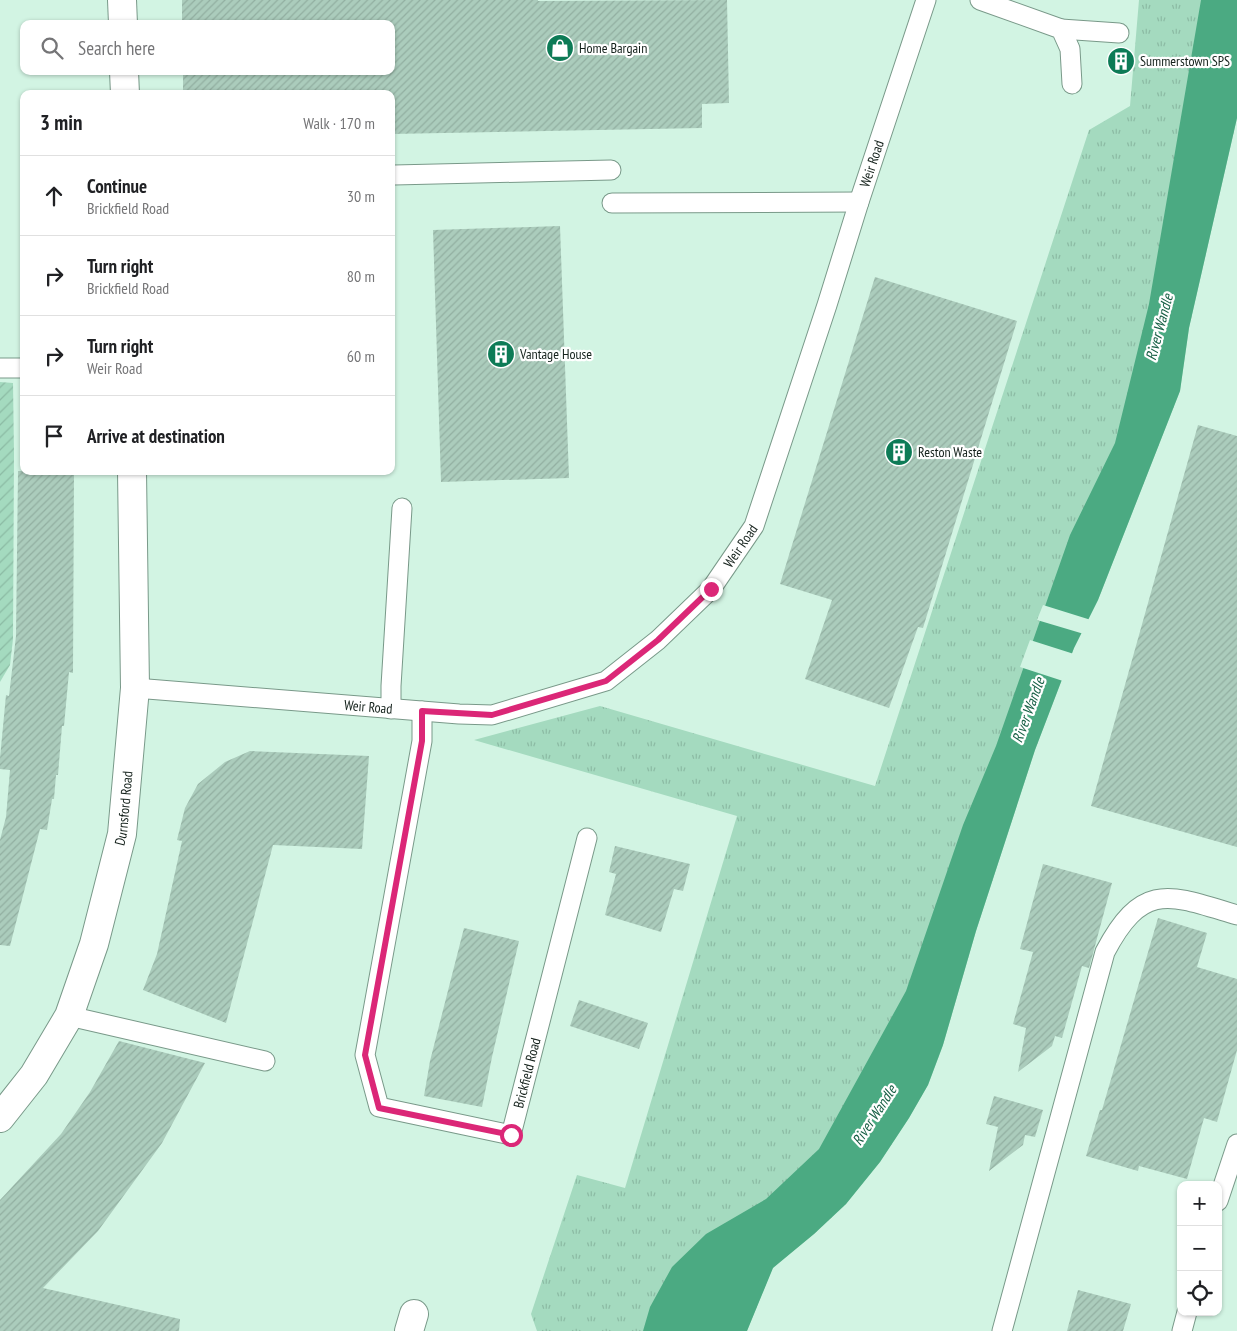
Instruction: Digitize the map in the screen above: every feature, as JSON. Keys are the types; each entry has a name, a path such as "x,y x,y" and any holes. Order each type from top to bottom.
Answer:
{"main road":[{"path":"122,0 123,20"},
{"path":"124,75 124,90"},
{"name":"Durnsford Road","path":"0,1118 34,1075 69,1016 94,944 122,834 135,688 132,475"}],"lane":[{"name":"Weir Road","path":"135,688 391,709 492,715 606,681 658,640 711,589 754,526 828,305 859,202 926,0"},
{"path":"980,0 1062,29 1119,33"},
{"path":"1062,29 1070,49 1072,84"},
{"path":"395,175 611,170"},
{"path":"612,203 859,202"},
{"path":"0,368 20,368"},
{"path":"391,709 390,686 402,508"},
{"name":"Brickfield Road","path":"422,711 422,741 365,1055 379,1108 511,1135 587,838"},
{"path":"1002,1331 1105,952 1117,929 1144,904 1163,898 1182,899 1237,915"},
{"path":"69,1016 265,1061"},
{"path":"1222,1189 1237,1144"},
{"path":"1182,1331 1186,1316"}],"green space":[{"path":"1139,0 1237,0 1237,118 1189,328 1180,391 1098,600 1074,648 1035,750 976,931 943,1045 928,1085 880,1162 846,1204 814,1234 773,1267 747,1331 537,1331 531,1314 577,1175 625,1188 737,816 474,740 600,706 875,786 1089,130 1130,106"},
{"path":"0,382 13,383 14,454 13,639 10,665 0,682"}],"water":[{"name":"River Wandle","path":"1201,0 1237,0 1237,118 1189,328 1180,391 1098,600 1074,648 1035,750 976,931 943,1045 928,1085 880,1162 846,1204 773,1268 747,1331 643,1331 650,1307 672,1267 706,1234 766,1199 819,1149 906,991 963,825 996,746 1070,535 1115,443 1149,304"}],"pier":[{"path":"1043,605 1091,620 1084,634 1037,620"},
{"path":"1030,640 1074,654 1063,681 1020,667"}],"building":[{"name":"Home Bargain","path":"182,0 727,0 729,103 702,104 702,128 395,134 395,90 183,90 183,75 395,75 395,20 182,20"},
{"name":"Vantage House","path":"560,226 569,478 441,482 433,230"},
{"name":"Reston Waste","path":"875,277 1017,321 923,628 918,627 889,708 805,679 832,600 780,584"},
{"path":"1198,425 1237,436 1237,847 1091,806"},
{"path":"18,471 20,471 20,475 74,475 73,673 69,672 58,775 56,775 54,799 52,799 47,830 40,829 10,946 0,945 0,840 6,817 10,770 0,769 0,758 6,695 9,696 16,636"},
{"path":"250,751 369,756 362,849 273,845 226,1023 143,990 157,954 182,841 177,840 185,808 198,784 225,762"},
{"path":"615,846 690,864 683,891 674,889 661,932 605,915 616,874 609,872"},
{"path":"1043,864 1112,883 1089,968 1082,966 1062,1038 1055,1036 1052,1046 1018,1072 1026,1028 1013,1024 1033,952 1020,949"},
{"path":"1158,918 1207,933 1197,967 1237,979 1237,1050 1217,1122 1204,1118 1187,1179 1139,1166 1138,1171 1086,1156 1100,1110 1102,1110"},
{"path":"464,928 519,941 482,1107 424,1096 430,1061"},
{"path":"579,1000 648,1023 639,1049 570,1026"},
{"path":"119,1041 205,1063 162,1143 98,1231 43,1288 180,1319 179,1331 0,1331 0,1200 61,1134 90,1092"},
{"path":"994,1096 1043,1110 1035,1137 1025,1135 1023,1145 989,1171 998,1127 986,1124"},
{"path":"1078,1290 1131,1304 1123,1331 1067,1331"}],"place":[{"name":"Home Bargain","path":"560,48"},
{"name":"Summerstown SPS","path":"1121,61"},
{"name":"Vantage House","path":"501,354"},
{"name":"Reston Waste","path":"899,452"}],"route":[{"path":"511,1135 379,1108 365,1055 422,741 422,711 492,715 606,681 658,640 711,589"}]}
